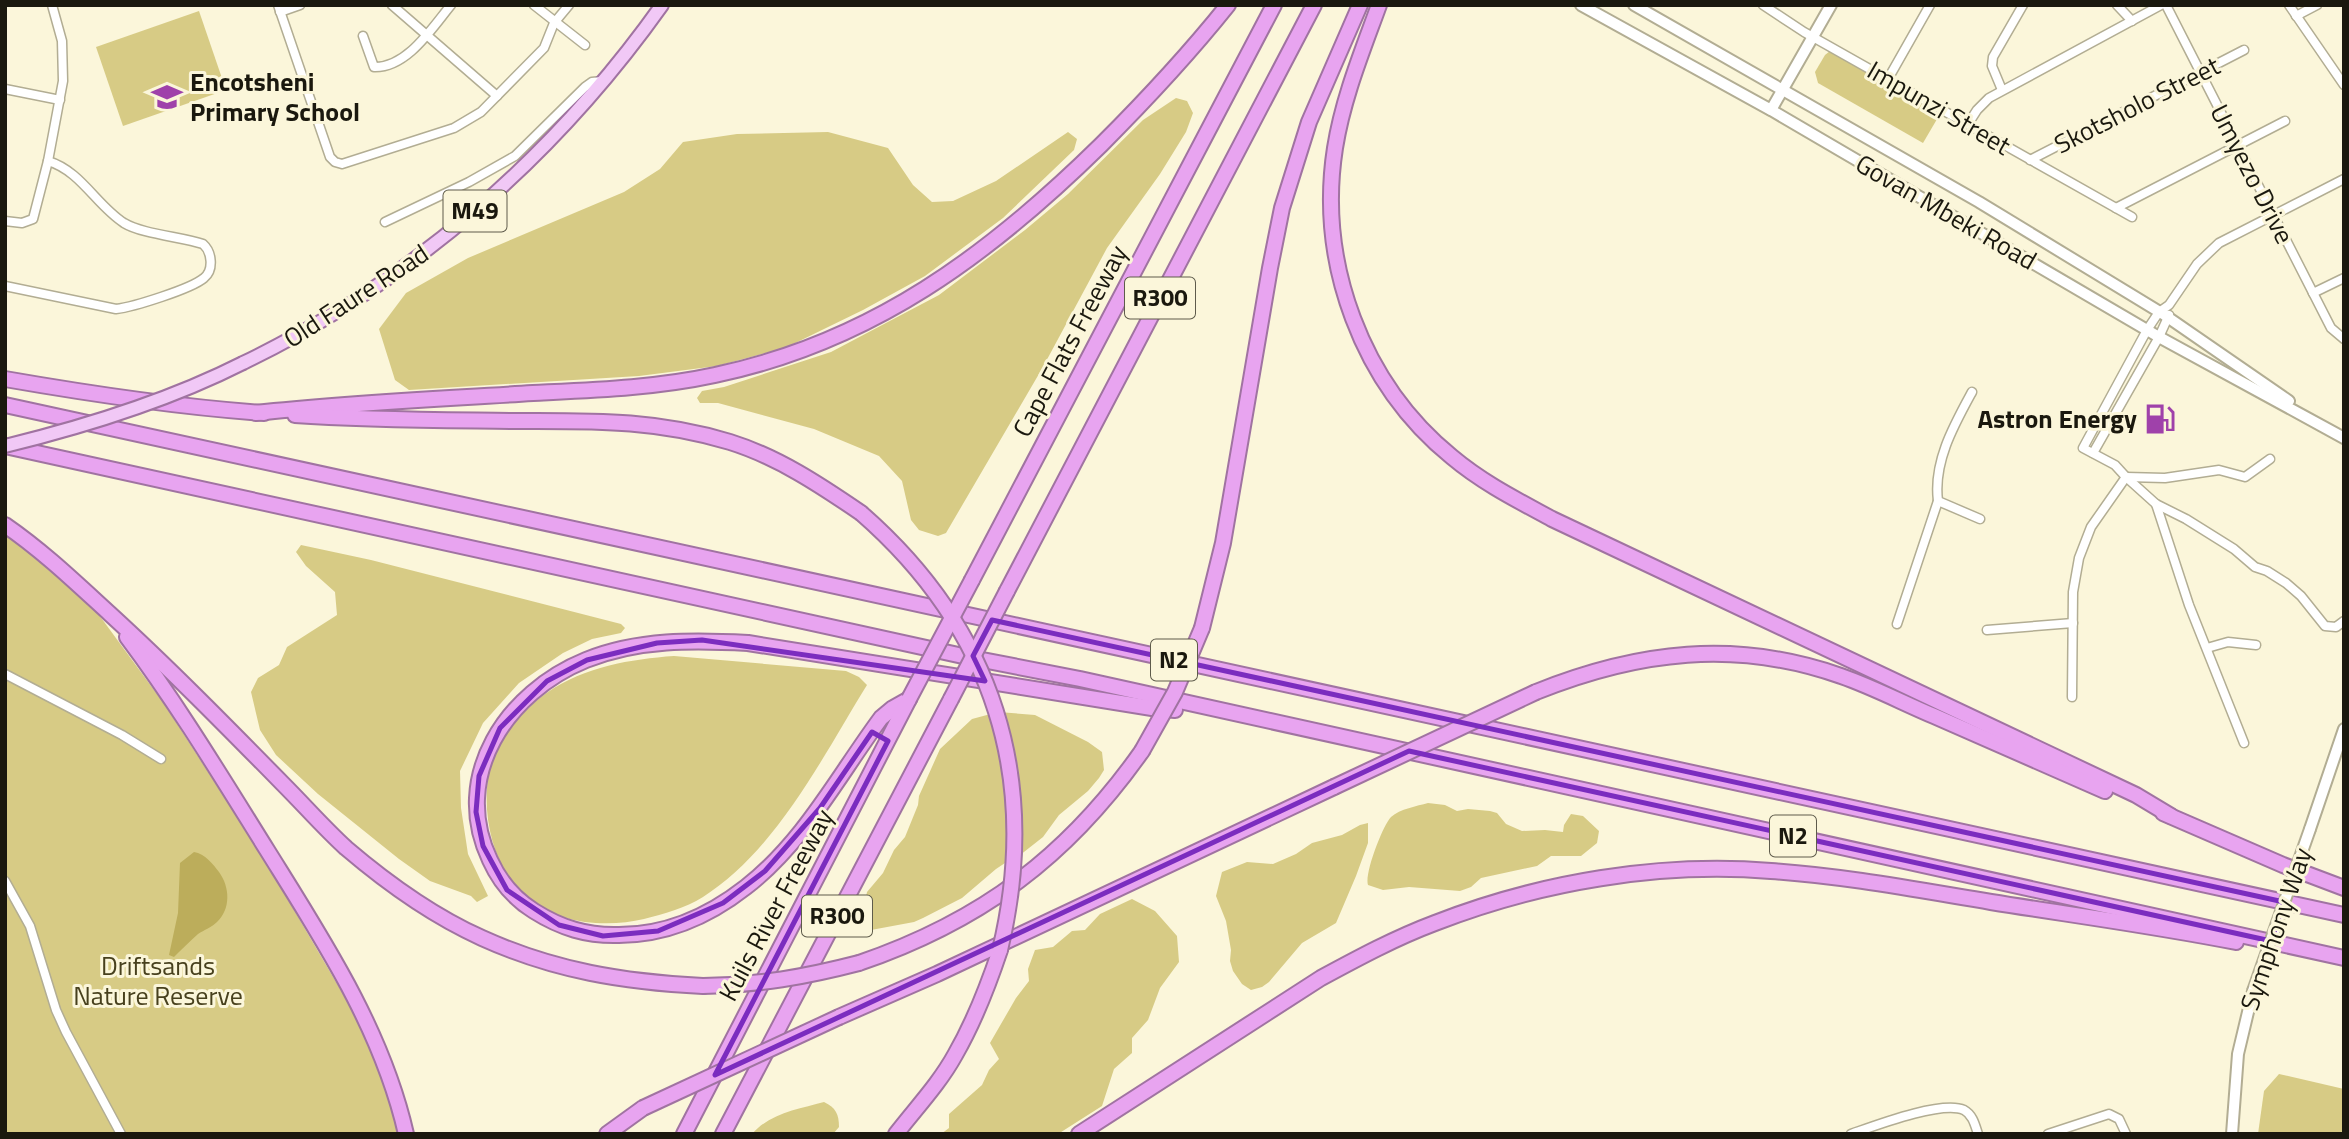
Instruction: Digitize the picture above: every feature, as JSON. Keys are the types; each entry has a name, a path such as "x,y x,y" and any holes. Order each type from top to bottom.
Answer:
{"highway":[{"path":"256,413 312,407 638,387 715,375 763,363 816,345 901,305 943,278 1056,190 1154,92 1228,5"},
{"name":"Cape Flats Freeway","path":"909,699 1274,5"},
{"name":"R300","path":"723,1134 1314,5"},
{"path":"5,525 54,561 146,647 345,846 406,895 482,938 541,961 604,977 648,984 702,986 788,980 859,963 924,938 954,923 1000,895 1041,864 1093,814 1142,751 1175,692 1202,628 1223,543 1282,208 1308,122 1360,5"},
{"path":"1379,5 1351,84 1338,131 1332,170 1332,225 1340,276 1356,327 1385,383 1416,423 1469,471 1552,519 2136,795 2171,816"},
{"path":"5,379 118,398 256,413 368,420 633,422 686,430 733,443 781,463 861,513 907,556 954,620 987,684 1007,753 1013,788 1015,824 1012,895 1000,950 989,984 955,1056 896,1134"},
{"name":"N2","path":"5,405 2344,915"},
{"name":"N2","path":"5,446 2082,899 2344,961"},
{"path":"107,611 179,710 349,984 380,1052 406,1134"},
{"path":"909,699 881,718 820,808 765,871 723,903 691,921 658,931 631,935 603,936 569,929 535,912 508,890 483,846 476,812 480,776 486,756 500,728 524,700 547,681 587,660 620,649 691,641 748,643 1152,708 1242,715"},
{"path":"607,1134 643,1108 937,974 1536,692 1607,667 1673,655 1734,653 1788,661 1843,676 2116,796 2344,888"},
{"name":"Kuils River Freeway","path":"684,1134 909,699"},
{"path":"1079,1134 1321,978 1390,942 1434,923 1496,902 1631,874 1726,869 1862,881 2344,961"}],"main road":[{"name":"Old Faure Road","path":"5,446 122,413 168,396 243,363 332,316 429,249 535,156 604,81 662,5"},
{"name":"Govan Mbeki Road","path":"1581,5 1770,110 2159,337 2344,438"},
{"name":"Govan Mbeki Road","path":"1634,5 1979,202 2164,315 2311,418"},
{"path":"1770,110 1832,5"},
{"name":"Symphony Way","path":"2232,1134 2238,1054 2253,991 2344,729"}],"street":[{"path":"5,221 22,223 33,219 48,161 60,100 64,60 59,26 52,5"},
{"path":"300,5 279,9 330,157 342,164 454,128 481,112 544,48 554,23 569,5"},
{"path":"392,5 497,96"},
{"path":"363,36 372,64 378,68 401,59 451,5"},
{"path":"534,5 585,45"},
{"name":"Impunzi Street","path":"1763,5 1813,37 2132,217"},
{"path":"1888,79 1930,5"},
{"path":"2002,90 1992,66 1993,57 2023,5"},
{"path":"2117,5 2132,21"},
{"path":"1968,124 1983,103 2002,90 2164,5"},
{"name":"Umyezo Drive","path":"2164,5 2331,328 2344,339"},
{"path":"2289,5 2344,85"},
{"path":"2296,16 2317,5"},
{"name":"Skotsholo Street","path":"2030,160 2244,50"},
{"path":"385,222 516,156 585,87 592,82 604,81"},
{"path":"5,89 60,100"},
{"path":"2116,208 2285,121"},
{"path":"5,286 116,309 196,283 206,276 209,269 210,255 203,244 128,225 113,214 70,171 48,161"},
{"path":"2093,453 2159,337 2169,305 2197,264 2212,248 2344,179"},
{"path":"2313,293 2344,278"},
{"path":"2164,315 2147,330 2083,448 2115,465 2156,504 2227,544 2255,567 2280,578 2301,596 2325,626 2336,627 2344,621"},
{"path":"1897,624 1938,500 1939,465 1972,392"},
{"path":"2113,394 2124,401"},
{"path":"2126,477 2165,478 2219,470 2245,477 2270,459"},
{"path":"2072,697 2073,592 2081,550 2091,527 2126,477"},
{"path":"1938,500 1980,519"},
{"path":"2156,504 2189,605 2244,743"},
{"path":"1987,630 2073,623"},
{"path":"2207,648 2228,642 2256,645"},
{"path":"5,674 122,735 160,759"},
{"path":"5,881 30,926 56,1010 66,1032 121,1134"},
{"path":"1851,1134 1906,1115 1955,1108 1971,1116 1978,1134"},
{"path":"2048,1134 2109,1114 2119,1119 2126,1134"}],"highlighted area":[{"path":"992,620 2284,902 2271,941 1409,751 715,1075 888,741 872,732 820,808 765,871 723,903 658,931 603,936 559,925 507,890 483,846 476,812 479,776 500,728 547,681 587,660 657,643 702,640 985,681 973,656"}],"green space":[{"path":"199,11 226,90 123,126 96,47"},
{"path":"1830,51 1940,114 1923,143 1818,83 1815,72"},
{"path":"1176,98 1187,101 1193,113 1186,132 1160,174 1107,248 1043,367 946,533 938,536 919,530 911,520 902,481 879,456 814,429 718,403 700,403 697,398 702,391 724,387 831,352 939,295 1025,230 1068,194 1143,120"},
{"path":"828,132 888,148 913,185 932,202 953,201 996,181 1068,132 1077,139 1074,150 1003,218 925,276 785,348 717,366 639,376 409,390 395,380 379,329 406,293 468,258 624,192 660,169 683,142 737,134"},
{"name":"Driftsands Nature Reserve","path":"5,529 69,574 165,705 266,862 371,1042 404,1134 5,1134"},
{"path":"301,545 371,560 621,624 625,628 621,633 592,639 563,653 519,683 483,723 460,771 461,808 468,854 488,896 477,902 471,896 430,881 399,859 318,794 276,755 260,730 251,692 258,678 279,665 287,647 337,615 335,592 306,566 296,552"},
{"path":"674,656 846,671 859,677 867,685 815,771 775,828 729,878 703,897 659,915 614,923 583,922 553,914 539,907 515,886 498,857 492,840 487,789 489,772 498,749 529,707 562,683 608,666"},
{"path":"998,712 1035,715 1088,742 1102,752 1104,770 1088,791 1059,815 1043,837 1015,859 996,869 962,898 914,922 871,930 863,926 867,892 883,873 894,850 905,837 919,796 940,749 972,719"},
{"path":"1428,803 1445,805 1457,811 1468,809 1497,813 1506,824 1522,831 1563,832 1571,814 1583,816 1599,831 1597,843 1581,856 1551,856 1537,866 1481,878 1471,887 1460,891 1409,887 1383,890 1368,885 1375,850 1391,817"},
{"path":"1368,823 1368,843 1336,923 1302,943 1262,987 1251,990 1242,984 1230,961 1226,921 1216,896 1222,872 1247,862 1273,864 1312,843 1342,835"},
{"path":"1132,899 1155,911 1177,936 1179,962 1160,988 1148,1020 1132,1038 1132,1053 1114,1069 1102,1106 1058,1134 941,1134 949,1128 949,1114 982,1085 989,1070 999,1059 990,1043 1029,981 1028,969 1035,950 1053,947 1072,931 1085,930 1100,914"},
{"path":"2279,1074 2344,1089 2344,1134 2258,1134 2264,1091"},
{"path":"824,1102 834,1109 837,1115 839,1127 833,1134 752,1134 776,1116"}],"shaded area":[{"path":"194,852 205,857 223,878 227,904 217,922 198,934 174,957 169,955 178,913 180,863"}],"place":[{"name":"Encotsheni Primary School","path":"167,97"},
{"name":"Astron Energy","path":"2160,419"}]}
